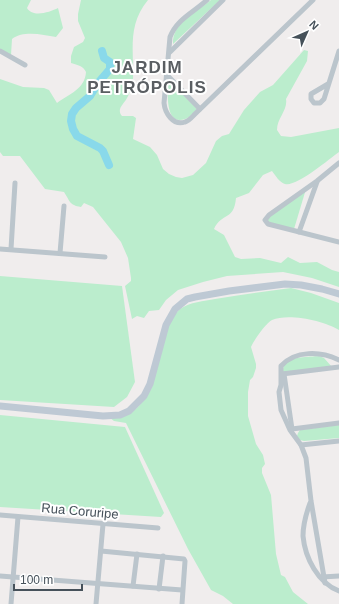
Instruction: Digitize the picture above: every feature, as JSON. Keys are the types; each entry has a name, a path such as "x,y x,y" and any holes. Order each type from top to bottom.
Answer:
{"street":[{"path":"208,0 186,16 175,27 170,37 170,52 164,103 165,111 177,122 184,122 200,109 313,0"},
{"path":"170,52 223,0"},
{"path":"0,51 25,65"},
{"path":"328,84 339,51"},
{"path":"167,75 200,109"},
{"path":"339,163 332,170 265,219 267,223 339,242"},
{"path":"332,170 339,172"},
{"path":"299,232 317,181"},
{"path":"11,249 15,183"},
{"path":"60,254 64,206"},
{"path":"0,249 105,257"},
{"path":"0,406 103,416 120,415 129,411 144,396 150,384 166,325 175,309 187,299 195,296 285,284 301,285 339,294"},
{"path":"295,437 292,429 281,366 286,360 296,356 316,353 331,356 339,360"},
{"path":"282,374 339,367"},
{"path":"282,374 279,392 281,410 295,437 301,445 306,458 322,579"},
{"path":"292,429 339,423"},
{"path":"301,445 339,441"},
{"path":"311,501 305,516 303,536 308,556 322,579 339,591"},
{"name":"Rua Coruripe","path":"0,515 158,528"},
{"path":"11,604 18,517"},
{"path":"96,604 103,524"},
{"path":"101,551 163,556 185,560 182,604"},
{"path":"133,586 137,554"},
{"path":"159,589 163,556"},
{"path":"0,576 182,590"},
{"path":"322,579 339,576"}],"green space":[{"path":"0,0 31,0 27,8 33,13 42,13 58,8 63,28 56,37 40,34 17,36 12,39 11,55 0,49"},
{"path":"81,0 148,0 141,9 134,29 133,80 129,94 120,109 120,113 122,116 133,116 136,118 133,139 150,147 157,155 163,169 176,177 182,178 193,175 206,163 216,141 222,136 229,134 244,110 260,92 273,85 304,50 308,51 307,61 286,99 285,107 277,126 277,130 281,136 291,137 339,128 339,152 305,177 290,184 281,182 272,171 263,175 249,193 236,198 233,210 217,224 214,229 224,235 235,257 241,259 260,258 281,263 288,257 300,263 317,262 339,272 339,287 312,278 283,272 227,276 178,290 166,300 159,310 149,311 144,318 137,316 132,319 125,286 131,281 131,278 128,258 121,242 93,207 84,203 81,207 74,205 70,202 64,192 45,189 20,156 3,156 0,152 0,79 23,87 44,88 49,90 57,103 80,87 83,83 86,72 85,70 78,65 71,63 71,56 74,47 83,42 85,38 78,21"},
{"path":"211,0 220,0 173,44 174,36 177,30 186,18"},
{"path":"168,79 197,109 187,118 178,120 173,118 170,112"},
{"path":"306,189 294,229 269,223 266,219"},
{"path":"0,276 122,286 135,382 127,397 114,407 0,400"},
{"path":"291,288 339,303 339,330 316,321 306,319 288,317 279,318 269,322 260,332 251,347 256,368 253,377 250,380 248,392 248,416 256,444 263,455 265,464 262,468 262,473 271,495 276,554 281,575 285,577 293,592 308,604 233,604 223,596 211,590 188,549 126,423 114,421 110,418 123,416 134,410 142,402 154,379 170,323 180,309 202,301"},
{"path":"319,356 324,358 332,367 283,372 284,365 290,360 295,358"},
{"path":"0,415 125,427 164,513 161,517 0,507"},
{"path":"339,425 339,438 304,441 300,440 297,436 300,430"}],"waterway":[{"path":"102,51 104,58 110,62 110,69 98,83 90,96 76,108 72,114 71,121 77,136 100,148 103,151 109,165"}],"district":[{"name":"JARDIM PETRÓPOLIS","path":"147,77"}]}
